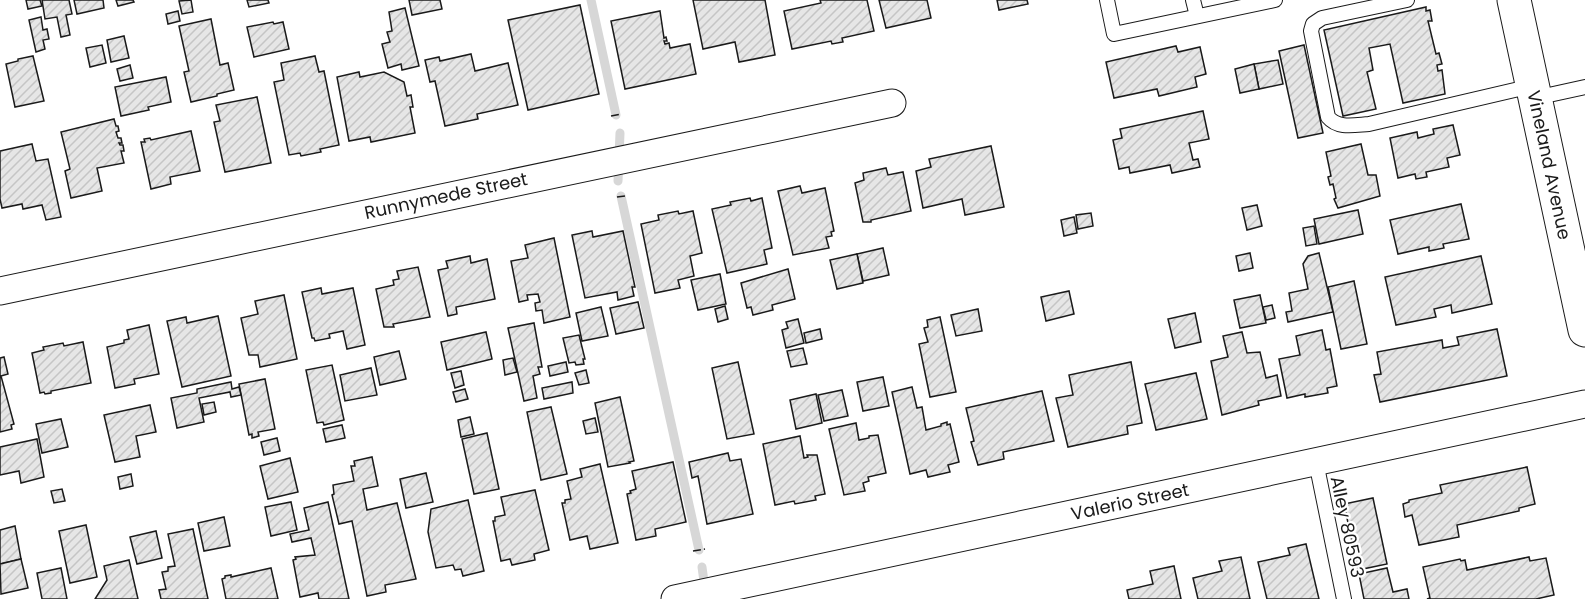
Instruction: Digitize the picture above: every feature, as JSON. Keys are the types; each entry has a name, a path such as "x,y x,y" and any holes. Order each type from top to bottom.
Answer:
{"main road":[{"name":"Vineland Avenue","path":"1514,0 1585,330"}],"street":[{"name":"Runnymede Street","path":"0,291 892,103"},
{"name":"Valerio Street","path":"675,599 732,593 1585,404"}],"lane":[{"path":"1107,0 1114,34 1275,0"},
{"path":"1193,0 1197,16"},
{"path":"1407,0 1322,18 1314,24 1311,31 1328,117 1334,123 1369,124 1534,92 1585,87"},
{"name":"Alley 80593","path":"1316,462 1344,599"}],"building":[{"path":"26,0 40,0 42,6 28,9"},
{"path":"42,0 69,0 72,14 66,15 70,35 61,37 57,17 45,19"},
{"path":"74,0 103,0 104,8 77,14"},
{"path":"116,0 133,0 134,2 118,6"},
{"path":"191,0 193,12 182,14 179,1"},
{"path":"247,0 268,0 269,3 249,7"},
{"path":"409,0 440,0 442,9 412,15"},
{"path":"693,0 765,0 775,55 739,62 735,42 703,49"},
{"path":"820,0 867,0 874,31 842,38 843,42 832,44 831,41 792,49 784,11 821,3"},
{"path":"879,0 927,0 931,18 886,28"},
{"path":"997,0 1027,0 1028,4 999,10"},
{"path":"580,5 599,94 528,110 508,20"},
{"path":"1426,7 1426,11 1430,10 1432,21 1428,21 1436,54 1439,53 1442,64 1437,65 1438,71 1442,70 1445,94 1403,103 1390,44 1369,48 1373,70 1367,72 1376,109 1343,116 1324,30"},
{"path":"405,8 419,66 402,70 401,64 388,68 382,44 390,42 387,32 392,31 389,12"},
{"path":"178,11 180,21 168,24 166,14"},
{"path":"660,11 664,38 666,37 667,41 664,41 665,44 669,43 670,48 690,44 696,74 625,89 611,21"},
{"path":"41,17 43,30 47,29 49,39 43,40 45,49 36,52 29,20"},
{"path":"211,19 220,65 228,63 234,90 191,102 184,72 189,71 179,26"},
{"path":"273,22 274,24 283,22 289,49 254,57 247,27"},
{"path":"124,36 129,58 111,62 107,40"},
{"path":"102,45 106,63 90,67 86,48"},
{"path":"1304,45 1323,133 1298,138 1279,51"},
{"path":"1176,46 1178,52 1200,47 1206,74 1195,77 1197,87 1159,96 1157,89 1114,98 1106,62"},
{"path":"471,54 475,71 508,63 518,105 477,114 478,119 445,126 435,81 430,82 425,60 439,57 440,61"},
{"path":"33,56 44,101 15,107 6,64"},
{"path":"315,56 319,72 324,71 339,145 301,156 300,153 289,155 274,82 284,80 281,63"},
{"path":"1278,60 1283,84 1259,89 1254,64"},
{"path":"1254,64 1259,89 1240,93 1235,69"},
{"path":"130,65 133,78 120,81 117,69"},
{"path":"359,72 360,77 384,72 404,82 407,96 411,95 413,107 410,107 415,133 371,142 370,137 349,141 337,77"},
{"path":"166,77 171,102 121,116 115,87"},
{"path":"257,97 271,163 225,172 214,122 220,121 216,105"},
{"path":"1203,111 1209,139 1189,143 1193,160 1198,159 1200,167 1172,173 1170,165 1130,173 1129,167 1119,169 1113,140 1122,138 1120,129"},
{"path":"114,119 118,126 119,131 116,132 118,138 121,138 122,143 119,143 123,145 124,151 121,151 124,163 97,168 102,191 71,198 65,171 70,169 61,132"},
{"path":"1453,125 1460,155 1447,158 1449,167 1426,172 1427,177 1416,179 1415,174 1398,178 1390,138 1417,132 1418,138 1434,134 1433,129"},
{"path":"191,131 200,171 170,177 171,184 151,189 141,142 145,142 144,139 150,138 151,140"},
{"path":"32,144 36,161 48,159 61,217 46,220 42,205 23,209 22,204 2,208 0,151"},
{"path":"1361,144 1368,175 1376,175 1380,196 1338,208 1334,199 1336,198 1333,184 1330,185 1328,177 1331,176 1326,152"},
{"path":"991,146 1004,207 965,215 962,199 923,208 916,171 931,167 929,159"},
{"path":"886,168 888,175 903,172 911,211 863,222 855,183 864,180 863,173"},
{"path":"800,186 802,193 825,188 834,231 831,232 832,236 826,237 829,248 793,255 778,191"},
{"path":"750,198 751,201 762,198 772,248 764,250 767,264 727,273 712,209"},
{"path":"1461,204 1469,239 1443,244 1444,248 1429,251 1429,247 1398,254 1390,220"},
{"path":"1257,205 1262,226 1247,230 1242,208"},
{"path":"1358,210 1363,234 1319,244 1314,219"},
{"path":"678,211 679,214 693,211 702,253 690,256 694,276 678,280 680,288 655,293 641,224 659,220 658,215"},
{"path":"1091,213 1093,226 1078,229 1076,215"},
{"path":"1074,217 1077,233 1064,236 1061,220"},
{"path":"1314,226 1317,244 1306,246 1303,228"},
{"path":"592,231 593,237 623,231 635,287 632,287 634,296 618,300 617,292 585,298 572,235"},
{"path":"554,238 570,317 544,323 542,310 536,311 535,303 540,302 538,294 527,295 528,300 519,302 511,261 528,258 525,245"},
{"path":"883,248 889,275 863,281 857,254"},
{"path":"1250,253 1253,268 1239,271 1236,256"},
{"path":"1319,253 1333,312 1288,322 1286,312 1292,311 1289,293 1308,289 1303,264 1308,256"},
{"path":"857,254 863,283 837,289 830,260"},
{"path":"470,256 471,263 487,259 495,299 456,307 457,314 448,316 438,270 448,268 446,261"},
{"path":"1481,256 1492,304 1452,313 1451,305 1434,309 1436,317 1396,325 1385,277"},
{"path":"418,267 430,317 393,324 394,327 384,327 376,289 394,285 393,280 399,279 397,271"},
{"path":"788,269 795,299 772,305 773,310 753,315 751,307 747,308 741,283"},
{"path":"720,274 726,304 698,310 691,280"},
{"path":"1354,281 1367,344 1341,349 1328,287"},
{"path":"321,288 322,294 353,288 365,345 347,349 343,331 329,334 330,338 315,341 312,338 302,292"},
{"path":"1069,291 1074,314 1046,321 1041,297"},
{"path":"284,295 297,359 260,367 258,355 249,355 241,318 258,314 255,301"},
{"path":"1260,295 1266,323 1240,328 1234,300"},
{"path":"638,302 644,328 616,334 610,308"},
{"path":"1272,305 1275,318 1266,320 1263,307"},
{"path":"725,306 728,319 718,322 715,309"},
{"path":"601,307 608,336 582,341 576,313"},
{"path":"978,309 982,331 956,336 951,315"},
{"path":"1195,313 1201,342 1175,348 1168,319"},
{"path":"218,316 231,376 182,387 167,321 186,317 187,323"},
{"path":"940,317 956,392 930,397 919,344 928,342 924,328 928,327 927,320"},
{"path":"798,319 804,343 786,348 782,330 788,328 786,322"},
{"path":"534,323 542,367 538,367 540,374 533,376 537,398 524,401 508,328"},
{"path":"149,325 159,374 134,379 135,384 115,388 107,347 124,343 124,340 129,339 127,330"},
{"path":"820,329 822,339 806,343 804,333"},
{"path":"1497,329 1507,376 1380,402 1374,375 1381,374 1377,352 1442,340 1443,348 1459,345 1457,337"},
{"path":"1322,330 1326,350 1330,349 1337,386 1327,388 1328,393 1287,398 1279,359 1300,355 1296,336"},
{"path":"486,332 492,359 447,370 441,342"},
{"path":"1242,332 1247,353 1260,352 1266,378 1277,375 1281,396 1258,401 1259,405 1222,415 1211,361 1228,357 1223,336"},
{"path":"579,335 585,359 583,359 584,364 576,365 575,362 569,363 563,338"},
{"path":"83,342 91,383 51,391 51,393 40,393 32,353 44,350 43,347"},
{"path":"803,348 807,364 791,367 787,351"},
{"path":"399,351 406,379 380,385 374,357"},
{"path":"4,357 8,374 1,376 14,424 11,425 12,429 0,432 0,358"},
{"path":"513,358 517,372 505,375 503,360"},
{"path":"566,362 568,372 550,376 548,366"},
{"path":"738,362 754,434 727,439 712,368"},
{"path":"1131,362 1142,423 1127,426 1128,434 1068,447 1056,398 1073,395 1069,375"},
{"path":"332,365 344,420 324,425 323,422 317,423 306,370"},
{"path":"371,368 377,395 345,401 340,375"},
{"path":"586,370 589,383 579,385 575,373"},
{"path":"461,371 464,385 455,388 451,373"},
{"path":"1196,373 1207,419 1156,430 1145,384"},
{"path":"883,377 889,406 863,411 857,382"},
{"path":"265,379 275,429 258,432 259,436 252,438 252,434 249,435 239,384"},
{"path":"231,382 232,389 239,387 241,395 231,397 230,392 199,398 204,422 177,428 171,398 197,393 197,389"},
{"path":"572,382 573,393 544,399 542,388"},
{"path":"912,387 917,408 922,407 926,430 947,422 947,425 950,424 959,462 948,465 950,472 928,477 926,470 910,474 892,392"},
{"path":"465,389 468,399 456,402 453,392"},
{"path":"842,390 848,416 824,421 818,395"},
{"path":"1042,391 1054,441 1003,452 1004,459 978,465 971,442 974,441 966,408"},
{"path":"816,394 822,423 796,429 790,400"},
{"path":"620,397 634,461 608,467 595,403"},
{"path":"214,402 216,412 204,415 202,404"},
{"path":"150,405 156,432 136,436 140,457 115,462 104,415"},
{"path":"551,407 567,474 541,480 527,412"},
{"path":"470,417 474,434 461,437 458,420"},
{"path":"595,418 598,432 586,434 583,421"},
{"path":"61,419 68,447 42,453 36,424"},
{"path":"856,423 859,440 878,435 886,473 868,477 869,481 863,483 865,491 844,495 829,429"},
{"path":"342,425 345,438 326,442 323,429"},
{"path":"487,433 499,489 474,494 462,439"},
{"path":"800,436 804,458 808,457 807,455 817,455 825,494 815,496 816,500 775,505 763,444"},
{"path":"277,438 280,451 264,455 261,442"},
{"path":"37,439 44,477 21,483 19,471 0,475 0,447"},
{"path":"728,453 730,461 741,459 753,514 707,524 698,476 692,478 689,462"},
{"path":"372,457 378,486 363,489 367,510 397,503 416,579 385,585 386,592 367,596 352,521 339,524 332,495 334,494 333,485 354,481 351,466 355,466 354,461"},
{"path":"290,458 298,492 268,499 260,466"},
{"path":"673,462 686,522 655,529 656,536 636,540 627,494 636,489 632,471"},
{"path":"600,464 618,543 590,549 587,536 570,540 562,503 571,499 567,481 582,477 580,469"},
{"path":"1527,467 1535,504 1519,508 1519,511 1457,525 1459,537 1419,545 1412,515 1405,517 1403,504 1409,500 1442,493 1440,485"},
{"path":"426,473 433,502 406,508 400,479"},
{"path":"131,474 133,486 120,489 118,477"},
{"path":"62,489 65,501 54,503 51,491"},
{"path":"535,490 549,550 534,554 535,560 512,565 510,559 501,561 493,521 495,517 505,515 501,497"},
{"path":"1373,498 1387,564 1358,570 1344,504"},
{"path":"468,500 484,571 463,576 461,569 455,570 453,565 436,568 428,532 431,509"},
{"path":"291,502 297,530 271,536 265,507"},
{"path":"328,502 349,599 319,599 318,593 300,597 293,560 296,559 295,557 315,555 311,538 292,542 290,534 309,530 304,508"},
{"path":"224,517 230,546 204,551 198,523"},
{"path":"86,525 97,577 70,583 59,531"},
{"path":"15,526 21,559 0,564 0,530"},
{"path":"193,529 208,599 161,599 159,590 166,589 162,572 168,571 168,567 175,566 168,534"},
{"path":"156,531 162,558 137,564 130,537"},
{"path":"1306,544 1319,599 1267,599 1258,562 1290,555 1288,548"},
{"path":"1241,557 1250,599 1198,599 1193,578 1222,571 1219,561"},
{"path":"1529,557 1530,561 1546,558 1554,595 1536,599 1427,599 1430,598 1423,567 1460,559 1465,560 1467,570"},
{"path":"21,559 28,588 1,594 0,564"},
{"path":"129,560 138,599 95,599 107,580 104,566"},
{"path":"1174,566 1181,599 1129,599 1127,590 1153,584 1150,571"},
{"path":"61,568 67,599 42,599 37,573"},
{"path":"271,568 278,599 226,599 222,579 225,576 231,575 231,577"},
{"path":"1387,568 1393,592 1407,589 1409,599 1364,599 1359,574"}],"waterway":[{"path":"591,0 616,115"},
{"path":"618,181 620,133"},
{"path":"621,196 699,550"},
{"path":"702,567 705,589"}],"fence":[{"path":"611,116 621,114"},
{"path":"617,197 626,196"},
{"path":"693,551 705,549"}]}
